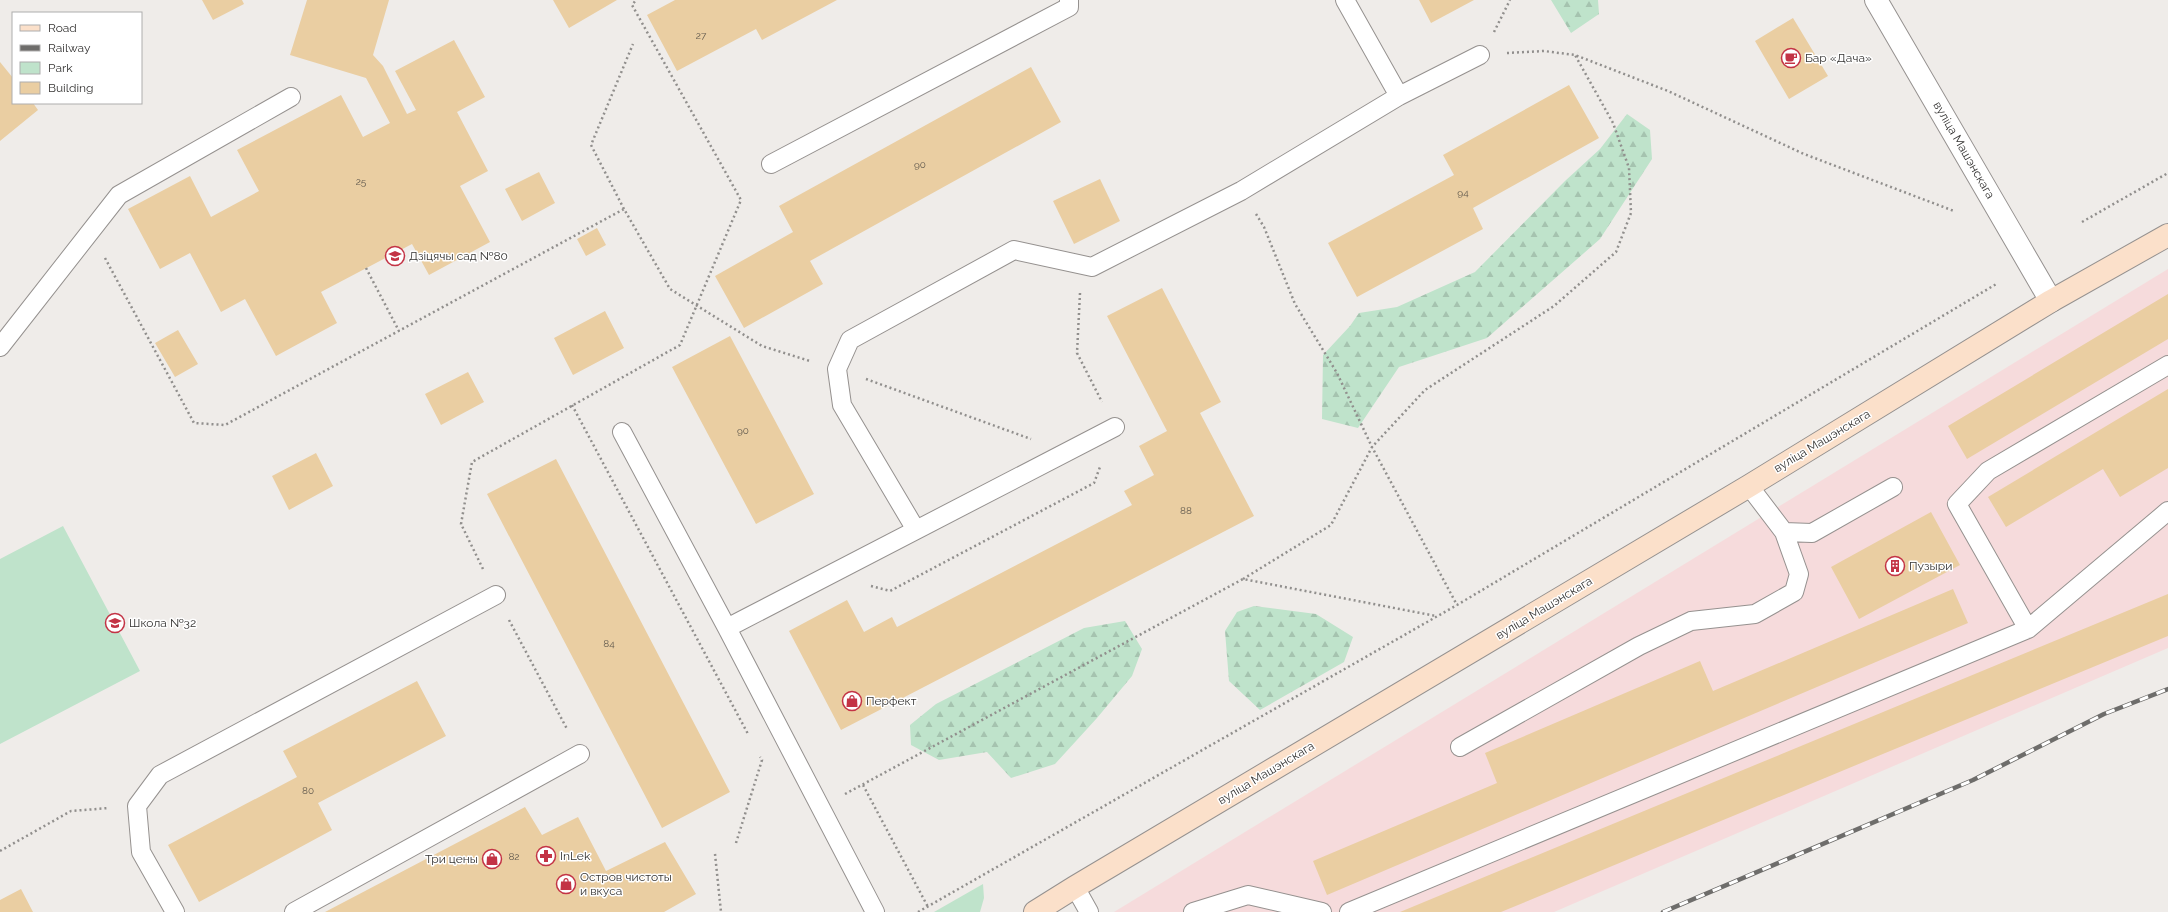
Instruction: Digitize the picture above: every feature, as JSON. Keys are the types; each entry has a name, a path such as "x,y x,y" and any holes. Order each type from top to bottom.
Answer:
{"main road":[{"name":"вуліца Машэнскага","path":"1035,912 1749,486 2051,301 2168,234"}],"street":[{"name":"вуліца Машэнскага","path":"1876,0 2051,301"}],"lane":[{"path":"771,164 1069,6 1069,0"},
{"path":"1345,0 1399,96"},
{"path":"916,530 842,405 837,369 850,340 1014,250 1092,267 1241,191 1399,96 1480,55"},
{"path":"0,347 119,195 291,97"},
{"path":"2028,629 1957,504 1988,471 2168,365"},
{"path":"727,628 1115,427"},
{"path":"622,432 727,628 875,912"},
{"path":"1460,747 1639,646 1691,621 1755,614 1794,592 1799,574 1784,532 1749,486"},
{"path":"1784,532 1812,533 1893,487"},
{"path":"1349,912 2028,629 2168,511"},
{"path":"175,912 140,852 137,806 160,775 496,595"},
{"path":"294,912 580,754"},
{"path":"1075,887 1088,912"},
{"path":"1193,912 1248,896 1322,912"}],"path":[{"path":"580,754 496,595 461,524 472,462 680,345 741,200 632,5 636,0"},
{"path":"1480,55 1501,21 1510,0"},
{"path":"633,44 591,146 624,209 670,289 762,346 837,369 1067,452"},
{"path":"1480,55 1544,51 1575,55 1668,91 1804,154 1954,211"},
{"path":"820,808 1243,579 1331,524 1372,447 1425,390 1554,306 1616,252 1631,213 1629,168 1613,123 1575,55"},
{"path":"2082,222 2168,173"},
{"path":"1241,191 1264,226 1294,304 1337,373 1372,447 1457,605"},
{"path":"91,231 194,423 225,425 624,209"},
{"path":"366,268 399,331"},
{"path":"918,912 1457,605 1998,284"},
{"path":"572,405 750,739"},
{"path":"1243,579 1436,616"},
{"path":"736,842 762,760 758,753"},
{"path":"863,785 928,906"},
{"path":"0,851 71,811 137,806"},
{"path":"716,854 722,912"}],"shaded area":[{"path":"2168,269 2168,648 1554,912 1114,912"}],"green space":[{"path":"1551,0 1598,0 1599,14 1571,33"},
{"path":"1627,114 1650,130 1652,159 1600,239 1487,338 1399,367 1358,428 1322,419 1323,355 1350,326 1359,313 1397,307 1475,272 1565,181 1600,149"},
{"path":"63,526 140,671 0,744 0,559"},
{"path":"1254,606 1316,614 1353,637 1344,662 1260,710 1229,681 1225,631 1237,612"},
{"path":"1125,621 1142,649 1132,676 1097,718 1055,764 1011,778 987,752 939,760 911,745 910,725 936,704 1084,628"},
{"path":"983,884 984,898 980,912 934,912"}],"building":[{"path":"202,0 242,0 244,4 213,20"},
{"path":"307,0 389,0 373,55 383,66 407,114 416,110 395,71 454,40 485,97 457,112 488,171 460,186 490,242 429,275 412,244 321,292 337,323 276,356 245,299 221,312 190,253 160,269 128,209 190,176 211,217 259,191 237,150 341,95 363,137 390,123 366,78 290,55"},
{"path":"553,0 617,0 569,28"},
{"path":"675,0 837,0 762,40 756,29 677,71 647,15"},
{"path":"1419,0 1474,0 1431,23"},
{"name":"Бар «Дача»","path":"1793,18 1828,76 1789,99 1755,41"},
{"path":"0,62 12,77 12,104 34,104 38,110 0,141"},
{"path":"1031,67 1061,122 810,261 823,284 744,328 715,276 793,232 779,206"},
{"path":"1569,85 1599,138 1473,208 1483,229 1357,297 1328,243 1454,175 1443,155"},
{"path":"539,172 555,203 522,221 505,189"},
{"path":"1100,179 1120,221 1074,244 1053,201"},
{"path":"597,228 606,245 586,256 577,239"},
{"path":"1162,288 1221,402 1200,413 1254,516 841,730 789,631 847,600 864,632 892,617 897,627 1132,505 1124,491 1154,475 1139,446 1167,431 1107,316"},
{"path":"2168,294 2168,339 1967,459 1948,426"},
{"path":"605,311 624,348 573,375 554,338"},
{"path":"178,330 198,364 175,377 155,343"},
{"path":"730,336 814,494 756,524 672,367"},
{"path":"468,372 484,402 441,425 425,394"},
{"path":"2168,389 2168,468 2120,497 2103,469 2006,527 1988,497"},
{"path":"316,453 333,486 289,510 272,476"},
{"path":"556,459 730,792 662,828 487,494"},
{"name":"Пузыри","path":"1931,512 1960,565 1859,619 1831,567"},
{"path":"1953,589 1968,623 1327,895 1313,861 1497,783 1485,753 1700,661 1713,691"},
{"path":"2168,594 2168,636 1501,912 1400,912"},
{"path":"417,681 446,736 318,803 332,830 199,902 168,845 297,777 283,751"},
{"path":"525,807 542,835 578,817 606,871 665,842 696,894 664,912 325,912"},
{"path":"21,889 33,912 0,912 0,900"}],"railway":[{"path":"1663,912 1973,780 2104,714 2168,689"}],"place":[{"name":"Бар «Дача»","path":"1791,58"},
{"name":"Дзіцячы сад №80","path":"395,256"},
{"name":"Пузыри","path":"1895,566"},
{"name":"Школа №32","path":"115,623"},
{"name":"Перфект","path":"852,701"},
{"name":"InLek","path":"546,856"},
{"name":"Три цены","path":"492,859"},
{"name":"Остров чистоты и вкуса","path":"566,884"}]}
